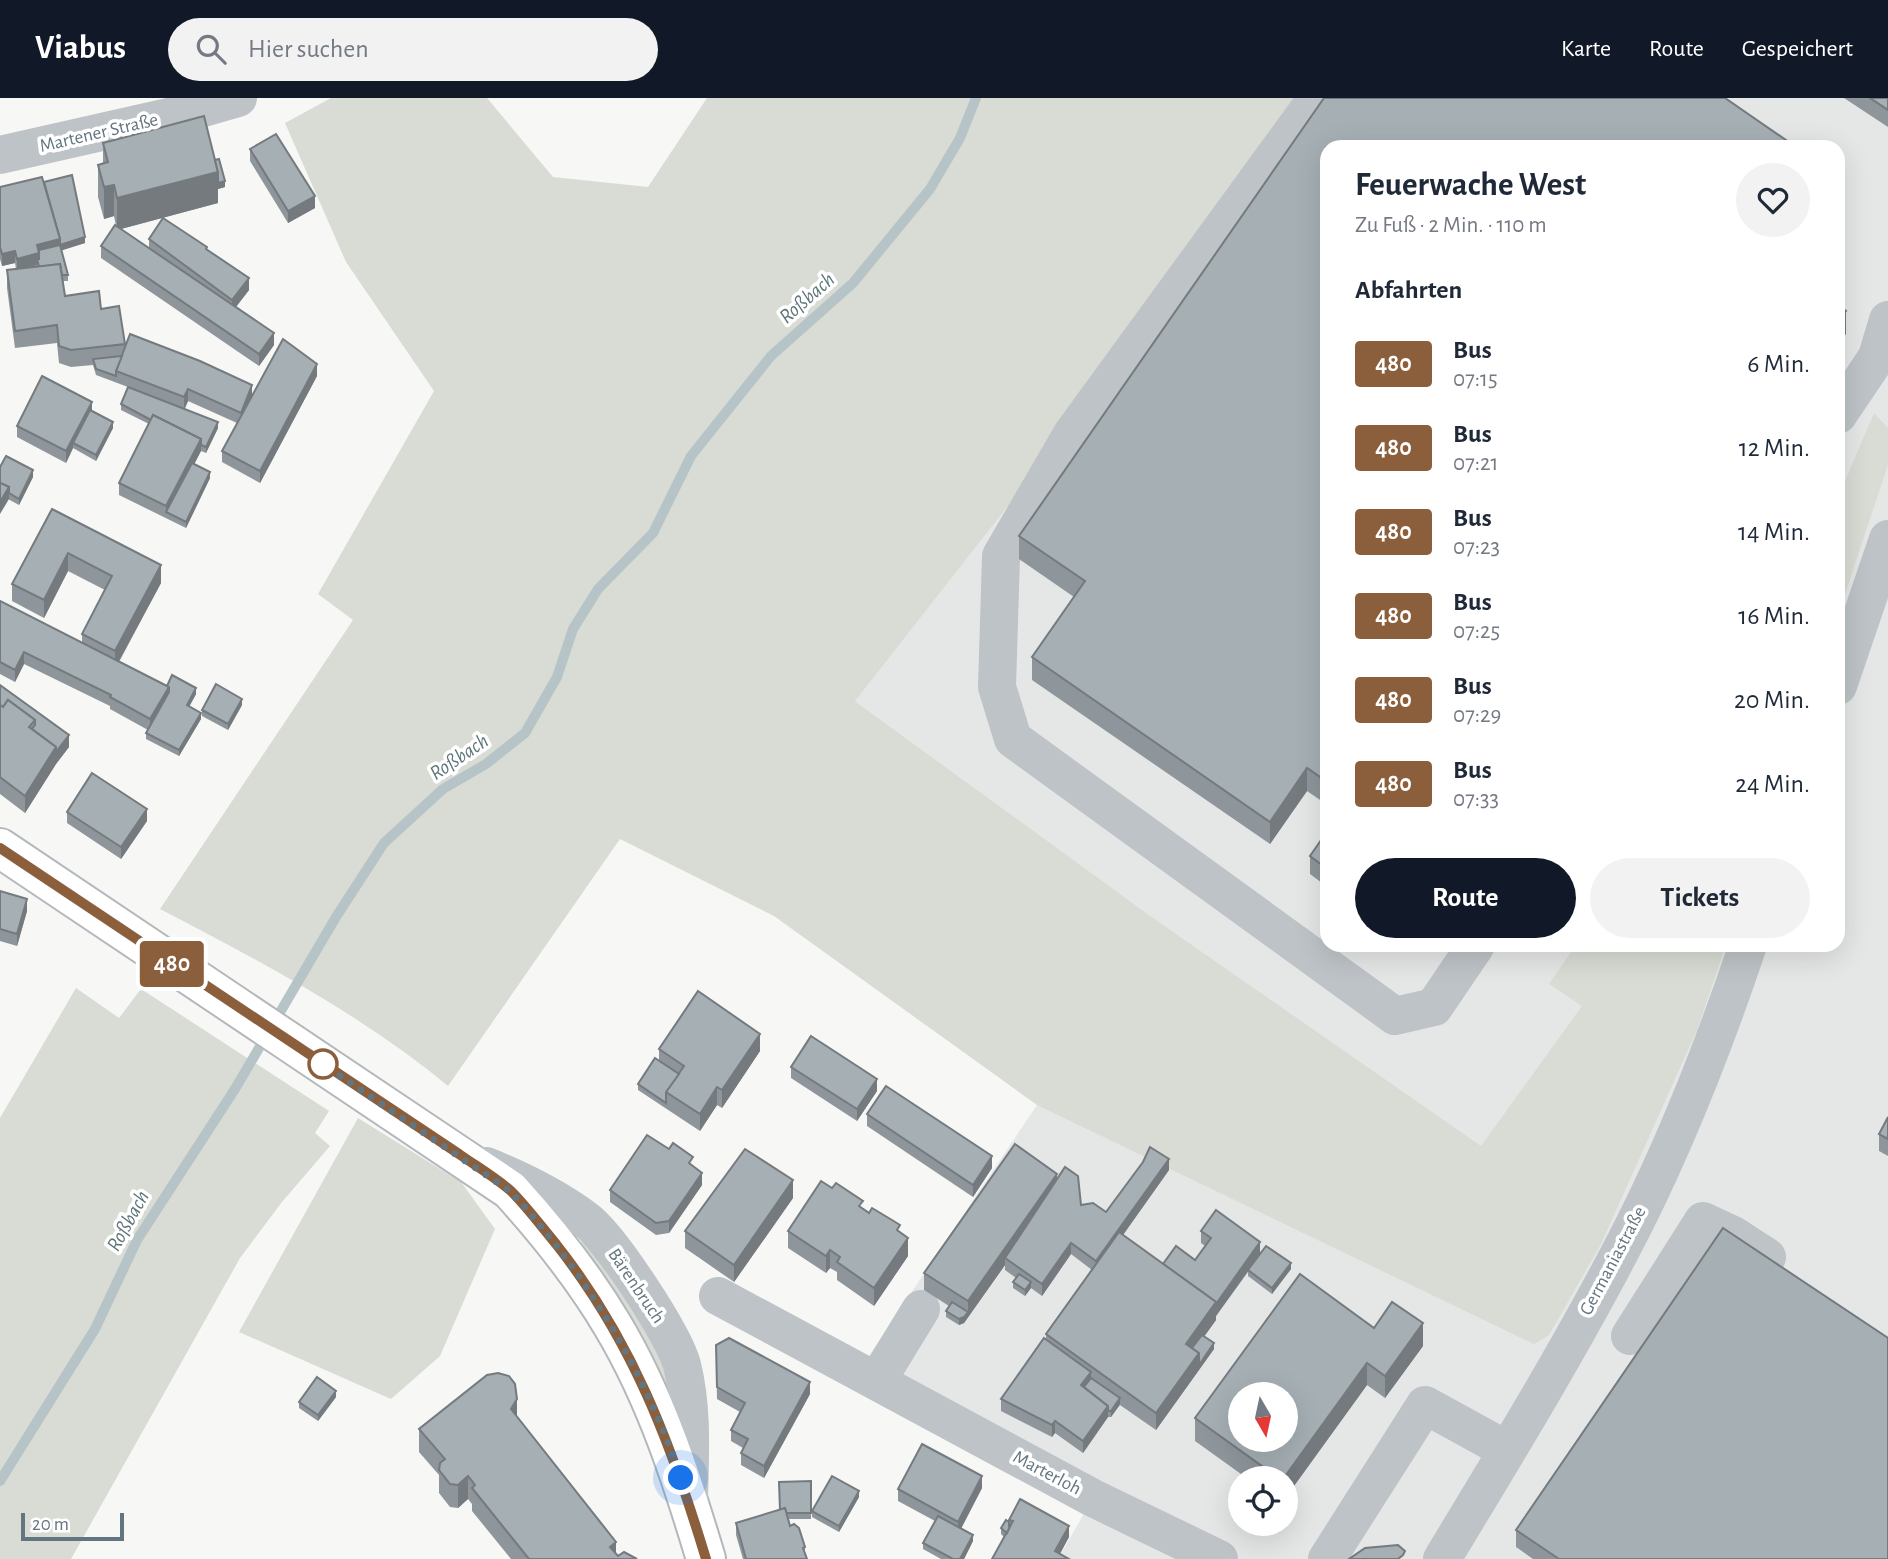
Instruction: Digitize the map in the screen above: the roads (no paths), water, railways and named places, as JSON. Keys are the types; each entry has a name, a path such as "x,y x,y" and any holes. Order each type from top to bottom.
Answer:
{"main road":[{"name":"Bärenbruch","path":"0,848 459,1154 510,1191 572,1264 614,1328 674,1456 706,1559"}],"street":[{"name":"Martener Straße","path":"0,155 186,114 238,98"},
{"path":"1317,98 1072,434 1000,556 997,687 1013,739 1395,1016 1434,1007 1471,952"},
{"path":"1845,405 1877,357 1888,320"},
{"path":"1845,665 1888,539"},
{"name":"Germaniastraße","path":"1442,1559 1626,1240 1717,1035 1746,952"},
{"name":"Bärenbruch","path":"459,1154 511,1176 588,1221 652,1307 681,1362 690,1431 688,1500"},
{"path":"1630,1336 1703,1221 1733,1235 1799,1279"},
{"name":"Marterloh","path":"719,1296 1093,1498 1219,1559"},
{"path":"877,1381 921,1309"},
{"path":"1327,1559 1425,1405 1507,1450"}],"waterway":[{"name":"Roßbach","path":"0,1481 95,1329 137,1240 235,1089 336,917 384,843 443,789 486,764 525,733 557,677 573,629 598,589 653,533 691,456 771,356 853,283 930,189 960,138 976,98"}]}
